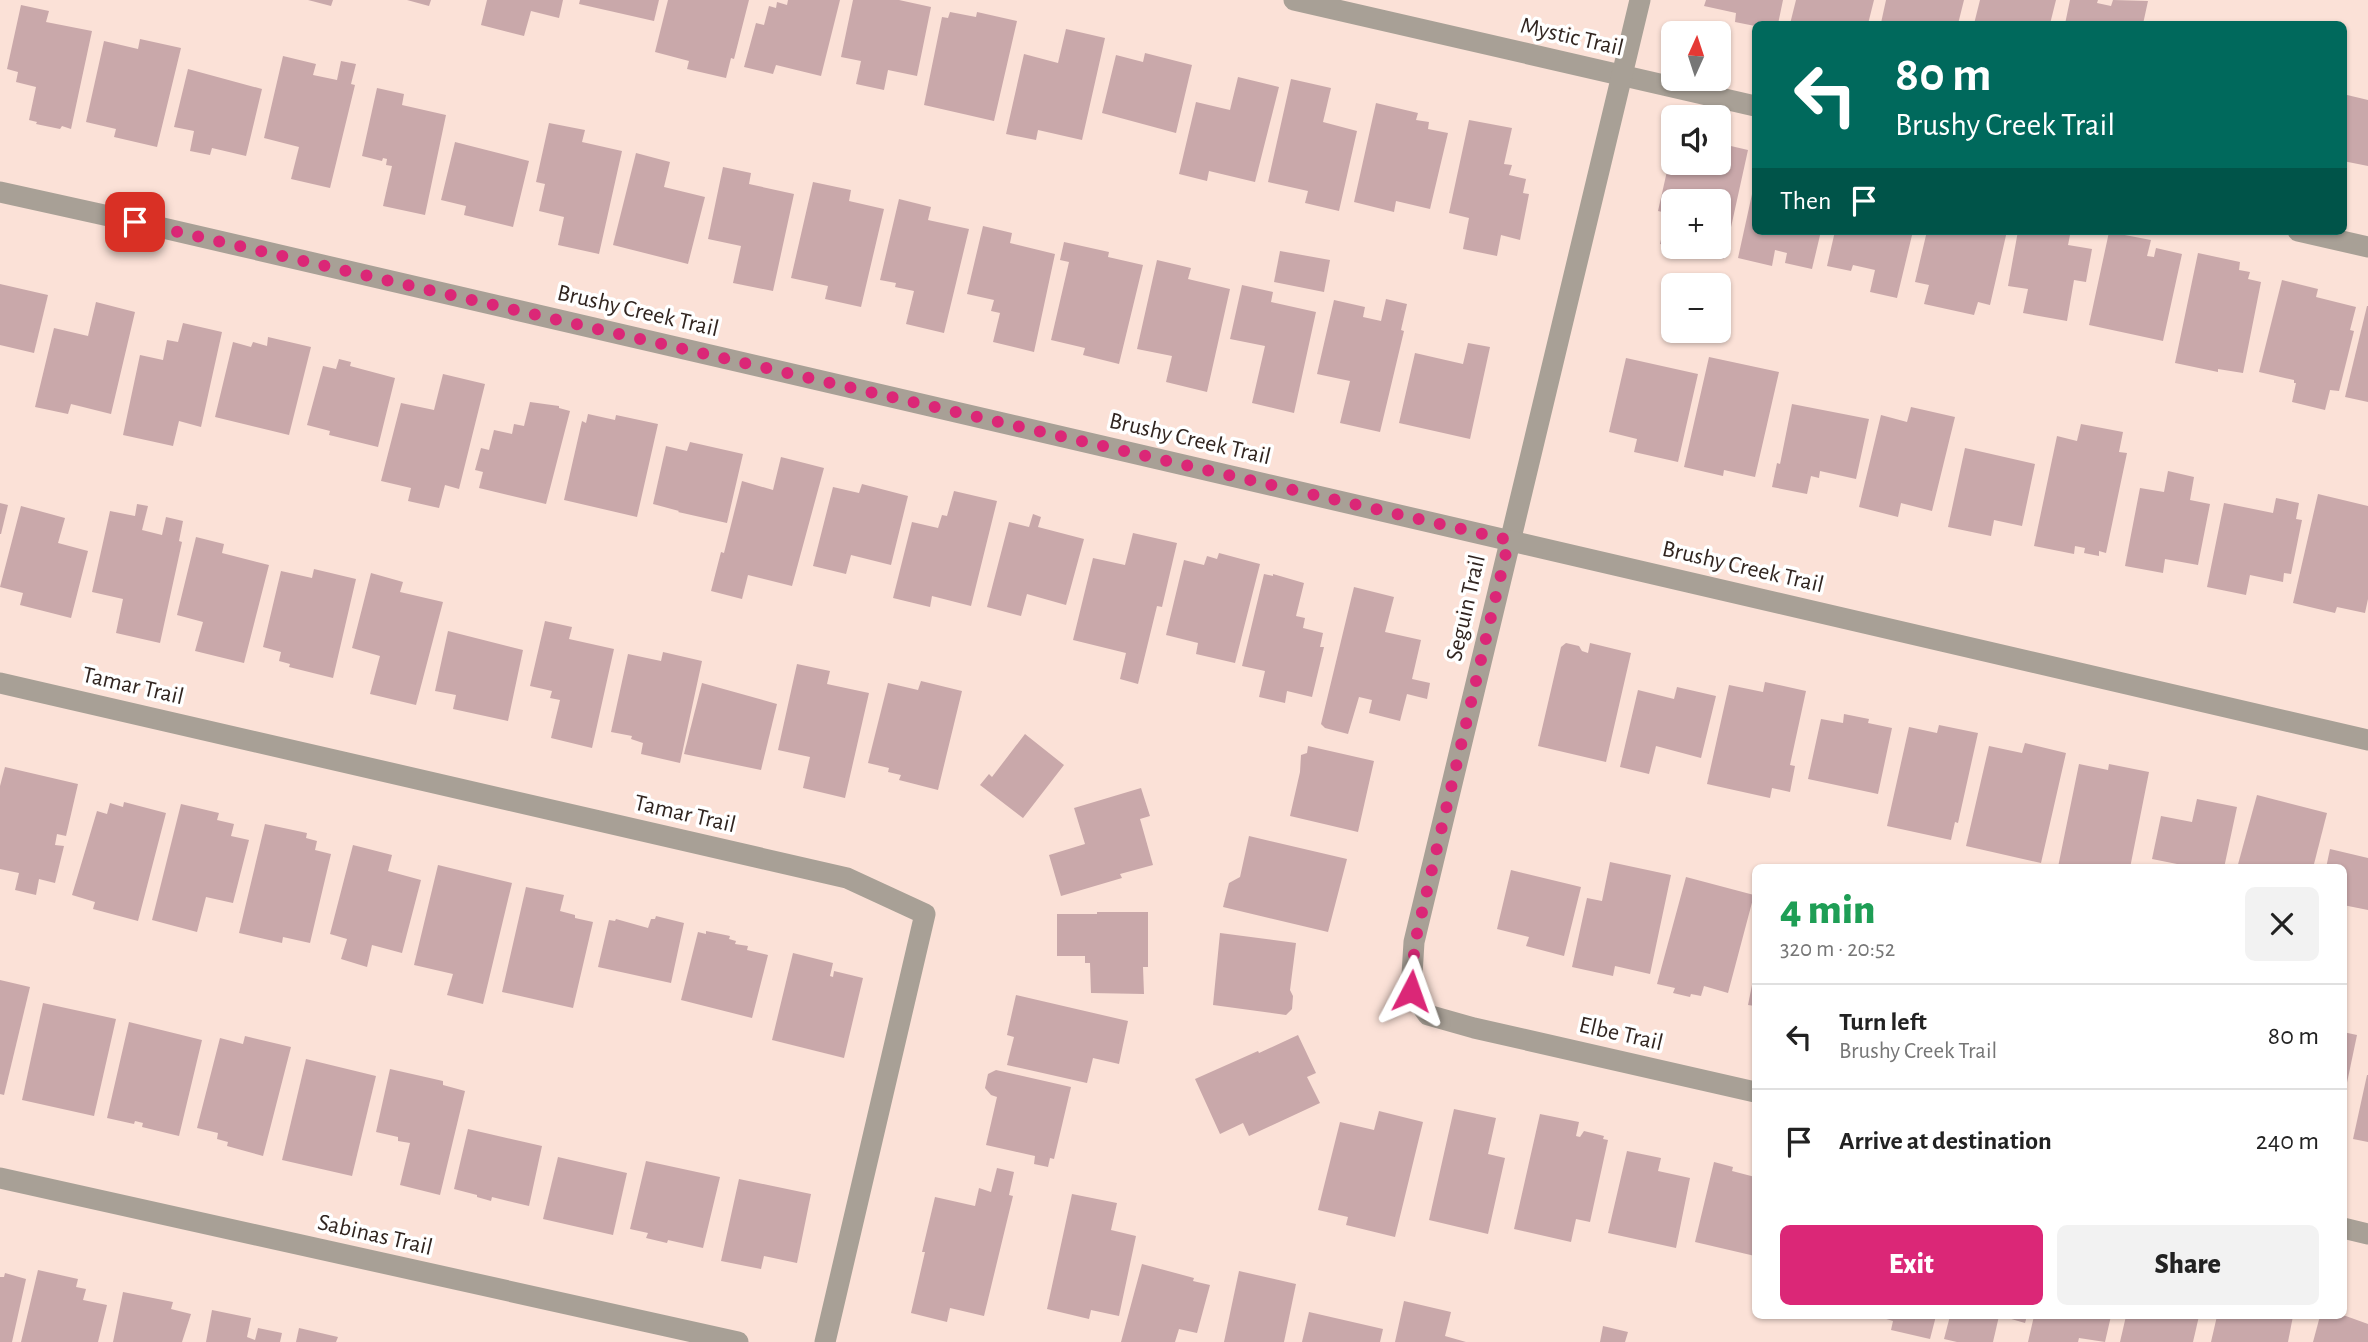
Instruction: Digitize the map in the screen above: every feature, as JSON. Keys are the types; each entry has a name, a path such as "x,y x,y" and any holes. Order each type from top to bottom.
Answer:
{"street":[{"name":"Mystic Trail","path":"1294,0 1752,105"},
{"name":"Seguin Trail","path":"1474,1028 1428,1015 1411,991 1413,954 1509,540 1640,0"},
{"name":"Brushy Creek Trail","path":"0,192 2368,740"},
{"path":"2316,235 2368,247"},
{"name":"Tamar Trail","path":"0,683 847,878 925,914 825,1342"},
{"name":"Elbe Trail","path":"1474,1028 1752,1091"},
{"name":"Sabinas Trail","path":"0,1178 738,1342"},
{"path":"2347,1229 2368,1234"}],"building":[{"path":"308,0 333,0 331,6"},
{"path":"407,0 431,0 429,6"},
{"path":"487,0 563,0 559,18 531,11 524,36 481,25"},
{"path":"580,0 659,0 654,21 579,4"},
{"path":"668,0 749,0 734,59 731,58 726,78 687,69 689,61 655,52"},
{"path":"788,0 840,0 821,76 776,65 773,74 744,67 756,23 764,25 769,6 776,8 777,2 787,5"},
{"path":"853,0 899,0 931,7 917,76 888,70 884,90 856,84 861,61 841,57"},
{"path":"1706,0 1783,0 1779,21 1752,21 1752,25 1735,22 1736,13 1704,6"},
{"path":"1796,0 1874,0 1869,21 1791,21"},
{"path":"1886,0 1964,0 1959,21 1881,21"},
{"path":"1980,0 2056,0 2051,21 1975,21"},
{"path":"2070,0 2098,0 2097,3 2111,6 2113,0 2148,1 2144,21 2066,21"},
{"path":"21,5 49,11 46,22 92,31 71,129 36,124 37,122 29,120 36,87 16,82 18,72 7,69"},
{"path":"950,12 976,17 977,12 1017,21 994,121 924,105 942,17 948,18"},
{"path":"1066,29 1105,38 1082,140 1038,130 1036,140 1006,134 1024,54 1058,63"},
{"path":"140,39 181,48 157,147 114,137 116,129 86,122 104,41 138,49"},
{"path":"1145,53 1192,65 1176,133 1102,113 1116,55 1143,62"},
{"path":"283,56 316,64 313,75 337,80 341,61 356,64 351,84 355,85 330,188 291,179 299,147 264,138"},
{"path":"188,69 262,89 246,156 212,148 210,155 190,151 194,131 174,127"},
{"path":"1238,77 1279,87 1255,182 1209,171 1207,181 1179,174 1196,102 1230,110"},
{"path":"1291,79 1331,88 1323,122 1357,131 1339,211 1305,203 1308,191 1268,182"},
{"path":"377,88 404,94 402,105 446,115 425,215 383,206 392,166 386,165 387,159 383,158 382,161 362,156"},
{"path":"2347,95 2368,100 2368,166 2347,162"},
{"path":"1376,103 1418,113 1416,120 1429,122 1428,129 1448,133 1430,209 1396,201 1394,212 1354,202"},
{"path":"1469,120 1512,128 1504,164 1512,165 1509,175 1526,179 1523,193 1529,194 1520,240 1501,235 1497,256 1463,249 1469,218 1449,213"},
{"path":"549,123 585,130 582,142 622,151 599,254 558,245 564,217 539,211 545,184 536,182"},
{"path":"455,142 529,161 513,227 464,215 466,206 441,200"},
{"path":"1731,146 1748,150 1731,227 1731,189 1663,189 1666,175 1731,175"},
{"path":"636,153 670,162 664,187 705,197 688,264 613,245"},
{"path":"723,167 751,173 749,184 794,194 773,291 733,283 741,246 708,239"},
{"path":"813,182 851,190 849,201 884,209 861,307 825,299 828,286 791,278"},
{"path":"1752,194 1752,235 1820,235 1812,269 1785,263 1787,253 1775,250 1772,266 1738,258"},
{"path":"899,199 931,207 928,220 969,229 944,333 906,324 914,291 880,280"},
{"path":"983,226 1012,233 1010,243 1055,254 1034,352 993,342 1000,313 991,311 994,300 967,294"},
{"path":"1834,235 1912,235 1897,298 1870,292 1875,270 1853,265 1851,271 1827,266"},
{"path":"1926,235 2006,235 1990,305 1978,302 1974,315 1924,304 1929,285 1915,282"},
{"path":"2017,235 2070,235 2068,245 2092,249 2086,282 2074,280 2067,321 2023,313 2028,289 2008,286"},
{"path":"2108,235 2151,240 2147,256 2154,257 2156,248 2182,254 2163,341 2089,325"},
{"path":"1064,242 1109,252 1108,257 1143,265 1119,364 1083,355 1085,348 1051,340 1069,262 1060,260"},
{"path":"1280,251 1330,260 1324,292 1274,282"},
{"path":"2198,253 2240,262 2239,270 2250,272 2248,279 2261,282 2243,373 2218,369 2218,372 2175,363"},
{"path":"1157,260 1191,268 1188,279 1230,289 1207,392 1166,382 1172,356 1137,349"},
{"path":"2282,280 2318,289 2316,297 2356,307 2350,330 2354,331 2339,391 2330,390 2325,410 2292,402 2296,383 2294,380 2259,372"},
{"path":"0,284 48,295 34,353 0,345"},
{"path":"1242,285 1273,292 1271,302 1316,312 1294,413 1252,403 1265,346 1230,339"},
{"path":"1386,299 1407,304 1401,330 1404,331 1380,432 1340,423 1350,381 1317,374 1334,300 1365,307 1363,317 1381,321"},
{"path":"96,302 135,312 111,414 71,404 68,414 35,407 54,328 88,336"},
{"path":"2368,306 2368,402 2345,397"},
{"path":"183,323 222,332 201,427 179,421 173,446 123,435 140,355 163,360 167,340 178,342"},
{"path":"268,337 311,347 289,435 215,417 233,342 251,347 253,342 267,346"},
{"path":"1468,343 1490,347 1470,439 1399,423 1415,353 1463,364"},
{"path":"1709,357 1779,372 1755,477 1724,470 1723,476 1684,467"},
{"path":"1626,358 1698,374 1678,462 1634,452 1637,439 1609,432"},
{"path":"339,359 351,362 350,366 395,378 378,447 329,435 330,431 307,425 323,366 336,369"},
{"path":"443,374 485,384 459,489 445,485 439,508 408,501 411,488 381,481 401,403 434,410"},
{"path":"530,402 559,406 570,411 546,504 479,488 483,472 475,470 481,448 489,450 494,430 512,434 514,424 524,426"},
{"path":"1792,404 1869,419 1856,479 1820,471 1819,478 1811,476 1807,494 1772,487 1777,463 1780,464"},
{"path":"1911,407 1955,417 1932,511 1901,503 1898,517 1859,507 1881,415 1907,422"},
{"path":"588,414 615,420 616,415 658,424 637,517 564,500 582,421 586,423"},
{"path":"2081,424 2123,432 2119,452 2127,453 2106,553 2099,551 2099,556 2084,553 2085,548 2075,546 2074,554 2034,546 2057,436 2077,441"},
{"path":"690,442 743,454 727,523 653,504 666,446 687,451"},
{"path":"1965,448 2035,464 2022,526 1994,520 1991,536 1948,527"},
{"path":"781,457 824,468 792,586 748,575 742,599 711,591 721,552 724,553 742,481 773,490"},
{"path":"2168,471 2194,477 2190,500 2210,504 2198,565 2165,559 2163,573 2125,566 2140,488 2164,492"},
{"path":"862,484 908,496 891,565 851,555 846,574 813,566 833,487 859,493"},
{"path":"954,491 997,501 971,606 932,596 930,607 893,598 912,522 938,528 942,515 947,516"},
{"path":"2318,494 2368,506 2368,599 2365,613 2337,607 2335,613 2293,603"},
{"path":"2276,498 2299,503 2296,519 2302,520 2291,574 2284,573 2283,582 2250,575 2246,595 2207,587 2224,503 2273,513"},
{"path":"0,503 8,505 1,534 0,534"},
{"path":"137,504 148,506 142,530 162,535 166,517 183,521 179,541 182,542 160,643 116,633 123,599 92,592 110,511 135,516"},
{"path":"21,506 65,518 58,543 88,551 71,618 20,605 23,593 0,587"},
{"path":"1033,514 1041,517 1038,527 1084,539 1066,605 1027,594 1021,616 987,607 1009,522 1029,527"},
{"path":"1133,533 1177,543 1162,607 1157,606 1138,684 1120,679 1126,653 1073,640 1093,558 1125,565"},
{"path":"196,537 224,544 222,553 269,565 244,663 195,651 203,622 177,615"},
{"path":"1219,553 1260,564 1235,663 1196,654 1198,643 1166,635 1184,560 1204,565 1207,556 1217,559"},
{"path":"314,569 356,579 333,678 289,667 290,664 279,661 281,652 263,647 281,571 312,578"},
{"path":"371,573 403,582 400,592 443,602 416,705 370,694 380,656 352,648"},
{"path":"1264,574 1304,583 1296,616 1305,618 1303,628 1323,633 1320,647 1324,647 1312,697 1287,691 1285,703 1259,697 1265,671 1242,666"},
{"path":"1354,587 1394,597 1385,632 1421,640 1412,679 1430,683 1427,699 1407,694 1400,721 1369,713 1372,700 1359,697 1348,734 1325,728 1321,724"},
{"path":"545,621 572,627 569,639 614,649 592,748 551,738 560,700 550,698 552,691 530,686"},
{"path":"448,631 523,650 508,721 453,709 456,695 435,691"},
{"path":"1566,643 1579,646 1582,651 1588,653 1590,643 1631,653 1606,762 1538,746 1561,647"},
{"path":"663,652 702,661 680,763 641,754 643,743 631,739 632,736 611,732 628,654 661,661"},
{"path":"797,664 830,671 827,684 869,693 845,798 803,788 810,757 778,750"},
{"path":"921,681 962,691 938,790 899,780 901,775 888,772 889,768 868,763 888,683 918,690"},
{"path":"1765,682 1806,691 1790,765 1795,766 1790,792 1772,788 1770,798 1707,784 1729,685 1763,692"},
{"path":"702,683 777,704 761,770 684,754"},
{"path":"1677,687 1716,696 1701,758 1656,746 1649,774 1620,767 1638,690 1674,699"},
{"path":"1844,714 1869,719 1868,723 1892,728 1878,794 1808,779 1821,719 1843,723"},
{"path":"1939,725 1978,733 1958,823 1955,822 1951,840 1887,826 1909,727 1937,733"},
{"path":"1025,734 1064,765 1023,818 980,785 989,774 992,777"},
{"path":"2025,743 2066,753 2041,863 1966,846 1989,746 2022,753"},
{"path":"1308,746 1374,761 1358,832 1290,816 1301,755 1307,753"},
{"path":"2079,764 2108,770 2109,764 2149,772 2131,864 2059,864"},
{"path":"5,767 78,784 66,836 57,834 55,845 64,846 55,883 39,879 36,895 15,890 19,873 0,869 0,786"},
{"path":"1141,788 1150,816 1140,819 1153,865 1120,874 1122,878 1061,896 1049,855 1085,844 1074,808"},
{"path":"2257,795 2327,813 2314,864 2238,864"},
{"path":"2197,799 2237,807 2225,864 2177,864 2152,859 2161,816 2192,822"},
{"path":"124,802 166,813 138,921 93,909 95,902 72,895 97,811 107,814 110,803 123,807"},
{"path":"181,804 219,813 217,820 234,824 231,836 249,840 233,903 206,897 197,932 152,920"},
{"path":"265,824 307,833 306,838 317,841 315,850 331,854 310,943 283,937 282,943 239,933"},
{"path":"1249,836 1347,859 1328,932 1223,907 1229,883 1240,877"},
{"path":"353,845 392,855 388,871 421,880 402,953 372,945 367,967 341,959 347,939 330,934"},
{"path":"2330,849 2368,858 2368,910 2347,906 2347,864 2327,864"},
{"path":"1610,862 1671,875 1650,974 1615,966 1613,976 1572,967 1587,898 1602,901"},
{"path":"438,865 512,883 483,1004 447,995 453,974 414,965"},
{"path":"1511,870 1581,887 1564,956 1526,946 1529,937 1497,929"},
{"path":"1686,877 1752,894 1728,993 1704,986 1701,996 1691,994 1690,997 1673,993 1675,988 1657,984"},
{"path":"526,887 564,895 560,911 593,922 573,1008 502,992"},
{"path":"1148,912 1148,967 1143,967 1144,994 1091,993 1090,963 1085,963 1085,956 1057,956 1057,914"},
{"path":"656,916 684,923 671,983 598,967 609,920 616,919 648,928 651,919"},
{"path":"706,931 730,936 729,939 736,941 735,944 748,946 747,950 768,955 752,1018 681,1000 698,932 706,934"},
{"path":"1220,933 1296,943 1290,990 1293,996 1292,1009 1286,1015 1213,1005"},
{"path":"793,953 833,963 830,976 833,977 834,971 863,978 844,1058 772,1040"},
{"path":"0,980 30,987 4,1095 0,1094"},
{"path":"1752,985 1752,1006 1748,1005"},
{"path":"1016,995 1128,1021 1119,1064 1093,1058 1087,1083 1007,1065 1014,1037 1007,1035"},
{"path":"43,1003 116,1019 94,1116 22,1100"},
{"path":"129,1022 202,1040 179,1136 142,1127 143,1123 135,1121 134,1124 107,1118"},
{"path":"2347,1033 2357,1035 2347,1083"},
{"path":"1298,1035 1316,1073 1307,1077 1320,1103 1249,1136 1243,1123 1220,1134 1195,1079"},
{"path":"245,1036 291,1047 263,1156 227,1146 228,1142 217,1139 218,1133 197,1128 220,1038 243,1044"},
{"path":"306,1059 376,1076 352,1176 282,1160"},
{"path":"390,1069 443,1081 443,1085 465,1091 440,1195 400,1185 410,1143 376,1132"},
{"path":"996,1070 1071,1087 1054,1159 1050,1158 1048,1167 1034,1164 1035,1156 986,1145 997,1097 985,1088 988,1074"},
{"path":"2368,1075 2368,1142 2353,1139"},
{"path":"1454,1109 1496,1118 1488,1154 1505,1158 1488,1234 1429,1220"},
{"path":"1379,1111 1423,1122 1395,1237 1346,1225 1348,1217 1318,1210 1340,1122 1374,1130"},
{"path":"1540,1114 1579,1122 1576,1136 1580,1137 1584,1131 1604,1136 1603,1139 1608,1140 1590,1222 1576,1219 1571,1242 1514,1229"},
{"path":"468,1129 542,1146 529,1206 492,1197 491,1201 454,1189"},
{"path":"1627,1151 1661,1158 1658,1171 1690,1178 1676,1248 1608,1233"},
{"path":"558,1157 627,1173 613,1235 543,1219"},
{"path":"646,1161 720,1177 703,1248 646,1238 648,1233 630,1229"},
{"path":"1714,1162 1733,1167 1732,1171 1752,1176 1752,1255 1695,1242"},
{"path":"997,1168 1014,1172 1009,1195 1013,1196 984,1316 950,1308 947,1322 911,1313 935,1197 975,1206 979,1188 991,1192"},
{"path":"739,1179 811,1194 797,1263 764,1256 761,1269 721,1261"},
{"path":"1072,1194 1117,1203 1111,1230 1136,1236 1119,1316 1091,1310 1089,1319 1047,1309"},
{"path":"1142,1264 1210,1285 1197,1333 1179,1329 1175,1342 1121,1342"},
{"path":"38,1270 78,1279 76,1287 86,1289 83,1300 107,1305 98,1342 21,1342"},
{"path":"1239,1271 1296,1284 1284,1342 1224,1342"},
{"path":"5,1273 26,1279 12,1342 0,1342 0,1277 4,1277"},
{"path":"123,1292 173,1302 171,1309 191,1314 182,1342 113,1342"},
{"path":"1404,1301 1451,1312 1445,1336 1466,1342 1395,1342"},
{"path":"212,1310 251,1318 247,1337 255,1340 258,1328 282,1333 280,1342 206,1342"},
{"path":"1309,1312 1383,1329 1380,1342 1302,1342"},
{"path":"2347,1316 2368,1324 2368,1342 2313,1342 2319,1319 2347,1319"},
{"path":"1886,1319 1935,1319 1930,1339 1891,1330 1893,1321"},
{"path":"1949,1319 1998,1319 1993,1342 1957,1342 1944,1339"},
{"path":"2033,1319 2110,1319 2105,1342 2079,1338 2078,1342 2028,1342"},
{"path":"2125,1319 2198,1319 2193,1342 2120,1342"},
{"path":"2216,1319 2292,1319 2288,1342 2211,1342"},
{"path":"1603,1326 1628,1332 1625,1342 1600,1342"},
{"path":"299,1328 338,1337 336,1342 296,1342"}],"route":[{"path":"135,222 1509,540 1415,942 1411,991"}]}
